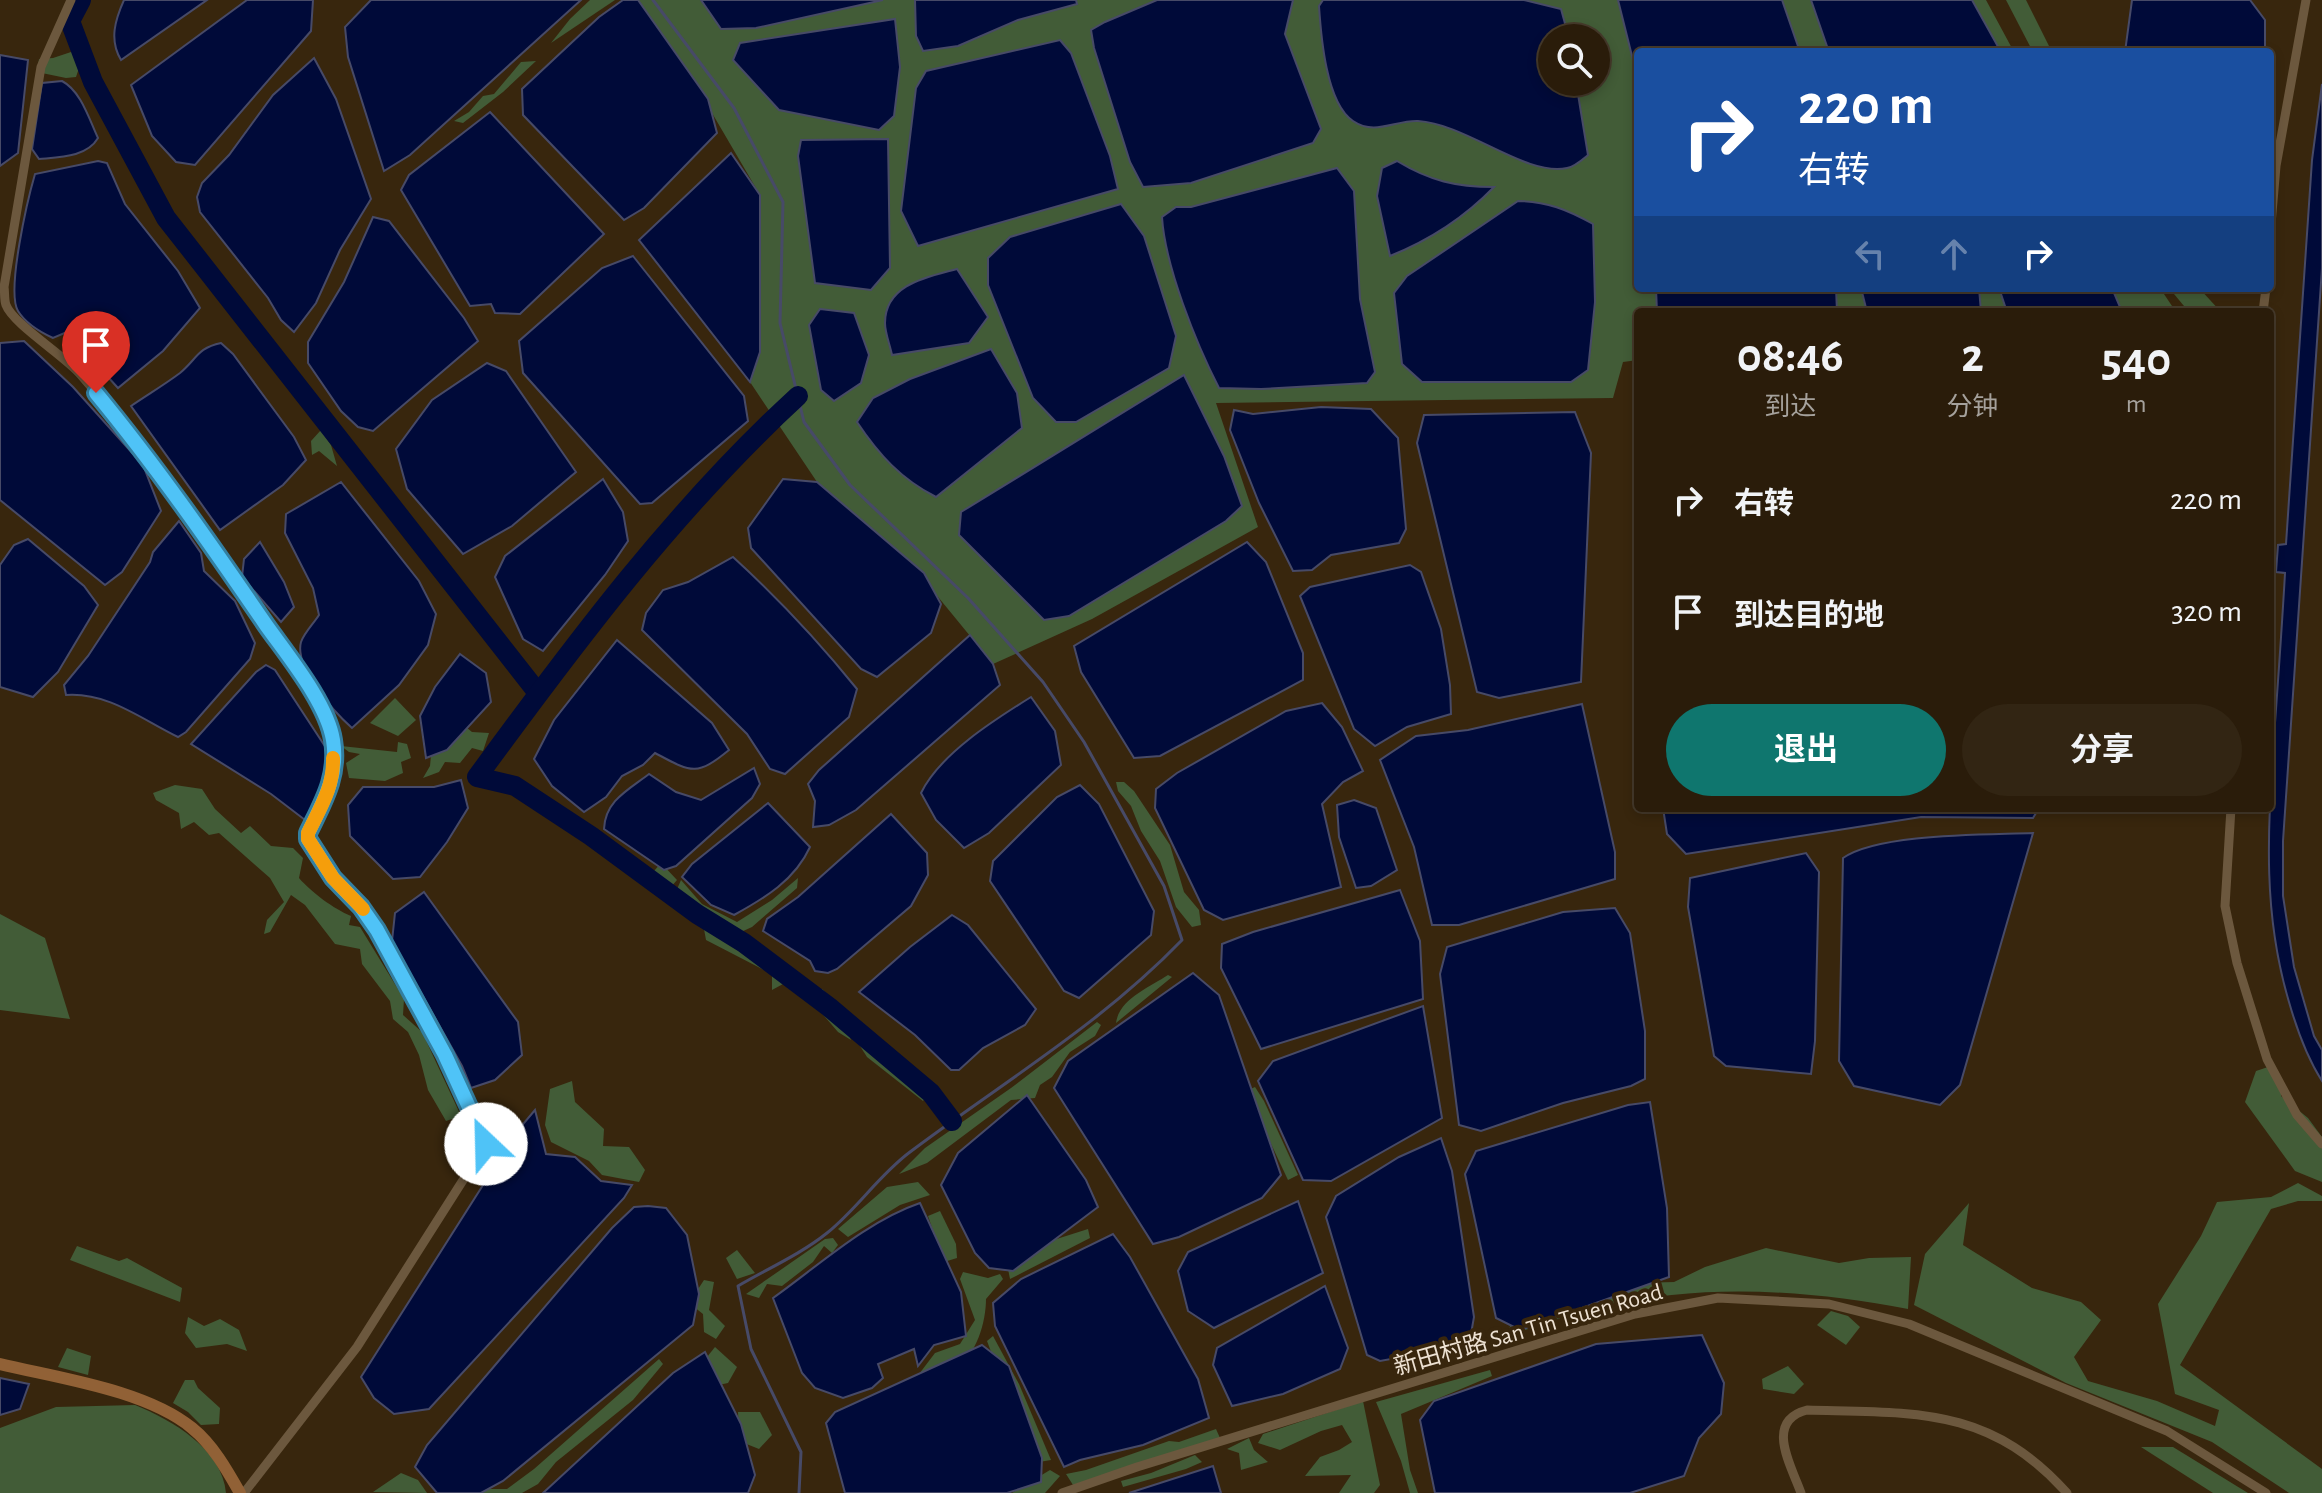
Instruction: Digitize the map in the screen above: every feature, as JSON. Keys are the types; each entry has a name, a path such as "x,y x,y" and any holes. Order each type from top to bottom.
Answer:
{"main road":[{"path":"0,1364 130,1396 166,1410 199,1434 242,1493"}],"street":[{"path":"71,0 41,67 4,287 6,305 15,318 68,361 121,423 225,565 318,702 333,740 334,770 328,794 308,833 308,839 333,878 361,907 377,930 445,1055 486,1144 357,1347 242,1493"},
{"path":"2274,189 2306,0"},
{"path":"2231,812 2225,906 2237,963 2267,1059 2297,1115 2322,1144"},
{"name":"新田村路 San Tin Tsuen Road","path":"1062,1493 1635,1314 1718,1298 1829,1304 1909,1324 2167,1431 2266,1493"},
{"path":"1801,1493 1783,1442 1783,1431 1788,1420 1796,1413 1807,1410 1946,1417 1974,1426 2024,1453 2047,1471 2067,1493"}],"green space":[{"path":"590,0 615,0 551,43 570,19"},
{"path":"638,0 1986,0 2012,48 1634,48 1634,292 2163,292 2173,308 1634,308 1634,361 1623,362 1613,398 1216,403 1258,527 1092,619 993,664 934,592 817,482 750,382 760,346 760,195 712,113"},
{"path":"2006,0 2026,0 2050,48 2031,48"},
{"path":"74,51 79,68 76,77 37,72 39,59"},
{"path":"536,61 463,123 454,121 469,112 483,96 494,94 521,62"},
{"path":"2172,292 2203,292 2217,308 2186,308"},
{"path":"321,430 331,445 337,466 319,451 312,455 311,441"},
{"path":"395,698 416,720 398,736 370,723"},
{"path":"461,723 472,732 489,733 483,751 472,748 460,763 445,762 439,772 423,778 430,766 433,734"},
{"path":"398,742 407,744 411,758 401,762 403,773 385,781 349,778 346,763 360,754 349,752 341,746 397,752"},
{"path":"1116,782 1124,782 1134,791 1170,845 1184,892 1199,910 1201,925 1192,927 1176,907 1160,861 1141,831 1131,806 1118,791"},
{"path":"175,785 202,789 215,809 241,833 250,826 271,846 293,848 303,858 299,878 323,900 351,916 349,925 360,927 404,999 403,1015 422,1032 461,1116 446,1121 428,1090 419,1055 408,1032 393,1019 390,1001 362,964 360,949 335,944 305,905 291,895 270,932 264,934 267,920 284,902 270,878 219,833 209,835 194,822 181,829 179,813 156,800 153,793"},
{"path":"634,860 654,871 661,863 677,880 664,895 656,892 631,871"},
{"path":"798,878 797,888 752,927 741,932 736,928 730,930 716,917 683,910 672,901 681,880 702,904 737,922 772,900"},
{"path":"0,914 45,938 70,1019 0,1010"},
{"path":"704,929 728,940 760,962 796,976 794,989 783,984 772,990 772,974 706,940"},
{"path":"1168,975 1172,977 1116,1023 1129,1000"},
{"path":"822,989 853,1018 847,1031 851,1040 838,1032 807,996"},
{"path":"1097,1022 1101,1025 1095,1036 1070,1052 1052,1077 1040,1085 1035,1098 1011,1100 927,1163 899,1174 925,1148 1011,1088"},
{"path":"855,1038 916,1087 925,1098 923,1101 867,1057"},
{"path":"2271,1066 2283,1080 2281,1096 2308,1118 2322,1137 2322,1182 2295,1171 2245,1102 2256,1071"},
{"path":"572,1081 575,1102 604,1129 603,1146 629,1147 645,1170 639,1182 602,1175 589,1161 551,1142 545,1125 550,1089"},
{"path":"1255,1087 1298,1175 1288,1180 1246,1091"},
{"path":"918,1182 930,1195 900,1205 848,1237 838,1229 887,1187"},
{"path":"2298,1183 2322,1196 2322,1201 2298,1201 2271,1209 2180,1365 2322,1469 2322,1493 2289,1493 2212,1442 2066,1383 1914,1305 1925,1254 1969,1203 1963,1245 2032,1288 2081,1302 2101,1320 2074,1357 2088,1381 2157,1401 2215,1426 2219,1410 2175,1394 2158,1304 2201,1236 2217,1202 2271,1197"},
{"path":"940,1211 956,1244 957,1258 944,1262 928,1216"},
{"path":"1088,1229 1090,1238 1010,1279 1007,1264 1041,1244"},
{"path":"833,1238 838,1245 832,1253 824,1246 813,1262 782,1286 767,1284 759,1298 746,1294 825,1239"},
{"path":"77,1246 119,1261 127,1258 182,1288 180,1302 70,1260"},
{"path":"1766,1248 1839,1263 1869,1258 1911,1257 1908,1309 1795,1294 1680,1294 1593,1309 1507,1336 1514,1313 1602,1284 1674,1282 1705,1267"},
{"path":"737,1250 755,1273 737,1279 726,1258"},
{"path":"963,1272 988,1278 1000,1274 1003,1279 986,1299 979,1338 962,1362 916,1378 935,1353 960,1344 975,1320 960,1279"},
{"path":"704,1280 714,1282 709,1310 725,1326 716,1339 704,1332 703,1314 689,1303"},
{"path":"1831,1311 1848,1316 1860,1327 1846,1345 1817,1325"},
{"path":"188,1317 204,1326 220,1319 239,1330 247,1351 227,1344 196,1348 185,1333"},
{"path":"993,1336 1019,1384 1051,1460 1033,1463 987,1341"},
{"path":"715,1347 737,1367 728,1383 714,1386 699,1367"},
{"path":"67,1348 91,1356 88,1375 58,1367"},
{"path":"659,1359 663,1364 633,1400 556,1462 538,1484 522,1493 466,1493 470,1489 507,1489"},
{"path":"1788,1366 1804,1384 1794,1394 1763,1389 1762,1379"},
{"path":"1490,1370 1492,1376 1401,1414 1410,1470 1418,1493 1410,1493 1401,1461 1376,1402"},
{"path":"185,1380 194,1380 198,1388 220,1408 219,1424 201,1425 173,1403"},
{"path":"1363,1401 1380,1485 1374,1493 1339,1493 1351,1475 1305,1476 1320,1457 1352,1442 1342,1425 1280,1450 1258,1443 1263,1434"},
{"path":"135,1405 193,1438 215,1463 226,1493 0,1493 0,1428 56,1407"},
{"path":"738,1412 760,1412 772,1435 759,1449 739,1441"},
{"path":"1216,1429 1220,1438 1073,1485 1066,1474 1169,1441 1179,1442"},
{"path":"1249,1438 1254,1450 1268,1462 1241,1470 1239,1453 1227,1449"},
{"path":"2141,1447 2173,1447 2248,1493 2213,1493"},
{"path":"1195,1455 1202,1462 1123,1487 1121,1481"},
{"path":"1050,1470 1060,1476 1045,1493 1012,1493"},
{"path":"401,1473 418,1480 427,1493 373,1492"}],"shaded area":[{"path":"124,0 207,0 121,60 115,45 115,30"},
{"path":"247,0 313,0 311,31 195,165 176,162 152,136 131,85"},
{"path":"371,0 581,0 410,155 384,171 348,57 345,27"},
{"path":"623,0 638,0 708,99 717,133 644,208 624,220 523,115 522,89 599,17"},
{"path":"701,0 883,0 756,28 721,29"},
{"path":"915,0 1076,0 1077,4 1018,20 958,46 923,51 916,36"},
{"path":"1157,0 1293,0 1285,34 1321,129 1313,143 1191,183 1143,187 1130,162 1091,30"},
{"path":"1323,0 1524,0 1561,9 1565,24 1538,24 1538,96 1578,96 1588,155 1570,167 1551,169 1515,158 1437,124 1410,121 1369,127 1353,121 1344,112 1331,85 1319,6"},
{"path":"1618,0 1782,0 1799,48 1634,48 1634,64"},
{"path":"1811,0 1972,0 1999,48 1828,48"},
{"path":"2132,0 2250,0 2265,20 2265,48 2126,48"},
{"path":"895,19 900,67 894,116 879,130 779,110 733,60 740,43"},
{"path":"1060,40 1071,53 1110,156 1118,189 918,246 901,211 916,88 926,71"},
{"path":"0,55 28,60 18,153 0,166"},
{"path":"314,58 336,99 371,199 340,250 316,303 294,332 281,320 268,298 200,212 197,197 202,183 229,155 273,95"},
{"path":"62,81 79,98 98,138 80,152 39,159 32,149 42,83"},
{"path":"2322,84 2322,268 2283,841 2283,896 2294,967 2314,1036 2322,1050 2322,1081 2299,1033 2280,968 2269,870 2285,573 2276,572 2278,545 2286,544 2312,160"},
{"path":"490,112 604,234 520,314 495,313 491,304 470,306 401,190 409,175"},
{"path":"888,139 890,268 871,290 815,283 798,156 801,140"},
{"path":"731,153 760,195 760,352 750,382 639,240"},
{"path":"98,161 107,163 125,204 178,271 200,308 163,351 118,388 67,332 53,338 38,330 21,316 15,300 19,244 35,174"},
{"path":"1397,161 1444,182 1494,187 1446,227 1390,256 1377,196 1382,168"},
{"path":"1337,168 1354,191 1360,299 1375,372 1367,383 1261,389 1219,388 1183,304 1169,258 1162,217 1176,207 1191,207"},
{"path":"1518,201 1557,207 1593,224 1595,302 1588,370 1571,382 1422,382 1402,364 1394,293 1407,276"},
{"path":"1121,204 1144,236 1176,336 1169,368 1076,422 1056,422 1033,398 988,285 988,258 1010,237"},
{"path":"373,217 389,221 464,318 478,341 373,431 358,427 341,411 308,363 308,342 344,282"},
{"path":"633,256 744,396 748,421 652,503 640,504 523,373 519,341 602,268"},
{"path":"957,269 988,317 969,343 892,355 885,323 892,299 910,284"},
{"path":"1656,292 1836,292 1837,308 1657,308"},
{"path":"1862,292 1979,292 1981,308 1866,308"},
{"path":"2000,292 2114,292 2120,307 2114,308 2006,308"},
{"path":"820,309 854,313 869,355 861,383 834,401 821,390 809,325"},
{"path":"24,341 73,387 143,465 161,511 122,572 105,585 0,500 0,343"},
{"path":"221,343 233,354 294,437 306,460 283,485 220,530 131,406 180,373 202,351"},
{"path":"991,349 1017,393 1022,428 936,497 892,465 857,422 873,398 910,379"},
{"path":"487,363 506,371 576,472 512,526 463,554 407,489 396,449 432,400"},
{"path":"1184,375 1224,456 1242,506 1226,521 1069,616 1044,620 959,535 961,512"},
{"path":"1321,407 1371,409 1398,438 1406,529 1399,543 1331,555 1312,570 1293,571 1259,503 1230,430 1234,410 1253,414"},
{"path":"1575,412 1591,453 1581,682 1499,698 1477,692 1417,443 1424,415"},
{"path":"603,479 623,512 628,541 605,575 543,651 523,639 495,577 505,556"},
{"path":"783,479 817,482 924,573 941,604 931,633 877,677 861,669 751,548 748,528"},
{"path":"341,482 419,581 436,614 428,645 399,685 352,728 326,700 303,664 301,642 319,615 313,588 285,533 286,514"},
{"path":"179,521 201,553 204,571 235,601 255,643 250,659 186,732 178,737 110,702 66,695 64,685 88,656 150,562 153,552"},
{"path":"28,539 84,586 98,605 58,672 33,697 0,687 0,565 14,545"},
{"path":"260,542 284,582 294,607 281,622 242,577 244,559"},
{"path":"1247,542 1266,562 1303,653 1303,680 1160,756 1134,758 1081,672 1074,646"},
{"path":"733,557 798,621 857,689 849,717 785,774 770,769 747,734 642,630 646,613 663,590 688,582"},
{"path":"1410,565 1421,572 1441,629 1451,714 1407,727 1375,746 1354,729 1300,596 1310,587"},
{"path":"970,635 993,664 1000,685 856,810 829,825 813,827 815,801 808,784 819,770"},
{"path":"617,640 712,723 729,750 709,765 693,769 655,753 643,765 622,776 606,797 584,812 552,786 534,759 554,720"},
{"path":"460,654 486,673 491,702 447,750 426,758 420,716 435,687"},
{"path":"266,665 275,670 330,754 329,804 309,823 271,794 191,744 256,672"},
{"path":"1031,697 1055,731 1061,765 989,833 964,848 936,820 921,793 954,752"},
{"path":"1322,703 1342,727 1363,771 1343,782 1322,804 1341,887 1223,920 1204,910 1155,808 1156,789 1177,773 1286,711"},
{"path":"1582,704 1615,852 1615,879 1459,925 1432,925 1414,847 1380,760 1416,736 1468,730"},
{"path":"754,768 760,784 752,798 676,866 664,870 604,829 605,819 613,804 649,774 676,792 701,800"},
{"path":"461,780 468,808 420,877 393,879 350,836 348,805 363,787 434,787"},
{"path":"1080,785 1099,804 1154,911 1151,935 1079,998 1064,991 990,881 993,861 1057,797"},
{"path":"1354,800 1376,808 1397,870 1371,886 1356,888 1339,837 1337,805"},
{"path":"768,803 810,847 788,879 734,915 711,905 682,877 692,864"},
{"path":"1664,812 2037,812 2033,818 1921,817 1686,854 1667,834"},
{"path":"891,814 927,853 928,875 911,906 837,969 828,973 815,971 810,961 763,931 767,919 798,897"},
{"path":"2033,833 1960,1085 1940,1105 1854,1086 1839,1061 1843,858 1881,844 1907,840"},
{"path":"1806,853 1819,872 1815,1041 1811,1074 1726,1066 1714,1056 1688,907 1690,878"},
{"path":"1400,890 1420,941 1423,999 1261,1049 1221,968 1222,944 1253,932"},
{"path":"424,892 518,1022 522,1055 495,1080 471,1088 462,1066 392,941 395,913"},
{"path":"1615,908 1630,933 1645,1031 1645,1079 1631,1086 1563,1103 1481,1131 1459,1125 1440,974 1447,947 1563,912"},
{"path":"952,915 968,925 1036,1009 1025,1025 983,1048 959,1070 951,1070 915,1035 859,992"},
{"path":"1193,973 1219,995 1281,1175 1262,1198 1179,1237 1153,1244 1054,1088 1068,1061"},
{"path":"1423,1006 1442,1118 1331,1181 1303,1180 1258,1081 1273,1061"},
{"path":"1027,1095 1086,1180 1098,1207 1013,1271 989,1268 975,1253 941,1185 958,1153"},
{"path":"1650,1102 1667,1208 1669,1277 1520,1330 1496,1318 1465,1174 1476,1151 1628,1105"},
{"path":"535,1110 546,1154 575,1157 601,1181 632,1185 624,1198 429,1409 394,1414 374,1398 361,1377 518,1130"},
{"path":"1441,1138 1452,1171 1474,1317 1469,1345 1380,1361 1367,1355 1326,1217 1336,1196 1399,1157"},
{"path":"1298,1201 1323,1273 1214,1328 1188,1311 1178,1271 1188,1252"},
{"path":"920,1203 961,1292 966,1336 934,1345 918,1366 914,1349 878,1364 883,1378 872,1388 843,1398 815,1388 802,1373 773,1298 862,1233"},
{"path":"634,1207 666,1208 687,1235 699,1294 693,1325 503,1481 481,1493 437,1493 415,1467 427,1445 612,1228"},
{"path":"1113,1234 1130,1257 1198,1379 1209,1418 1143,1445 1080,1460 1064,1467 995,1326 993,1303 1021,1279"},
{"path":"1325,1286 1348,1348 1340,1369 1283,1394 1232,1406 1213,1365 1217,1348"},
{"path":"1702,1335 1724,1383 1721,1414 1699,1438 1684,1476 1630,1493 1435,1493 1420,1420 1434,1401 1596,1344"},
{"path":"982,1345 1009,1366 1042,1458 1041,1482 1007,1493 845,1493 826,1423 835,1412"},
{"path":"705,1352 741,1424 755,1475 748,1493 543,1493 673,1373"},
{"path":"0,1378 29,1384 20,1409 0,1415"},
{"path":"1213,1466 1221,1493 1129,1493"}],"waterway":[{"path":"81,0 70,21 93,82 166,218 538,693"},
{"path":"653,0 734,108 783,202 780,323 804,422 850,485 968,598 1043,682 1084,742 1164,886 1182,940 1151,971 1084,1026 899,1161 817,1241 738,1286 751,1349 801,1452 799,1493"},
{"path":"798,396 753,439 668,531 589,627 477,777 515,786 591,836 697,914 744,943 829,1007 931,1093 952,1121"}],"slow traffic":[{"path":"333,758 334,770 328,794 308,833 308,839 333,878 363,909"}],"route":[{"path":"96,393 217,554 318,702 333,740 334,770 328,794 308,833 308,839 333,878 361,907 377,930 445,1055 486,1144"}]}
